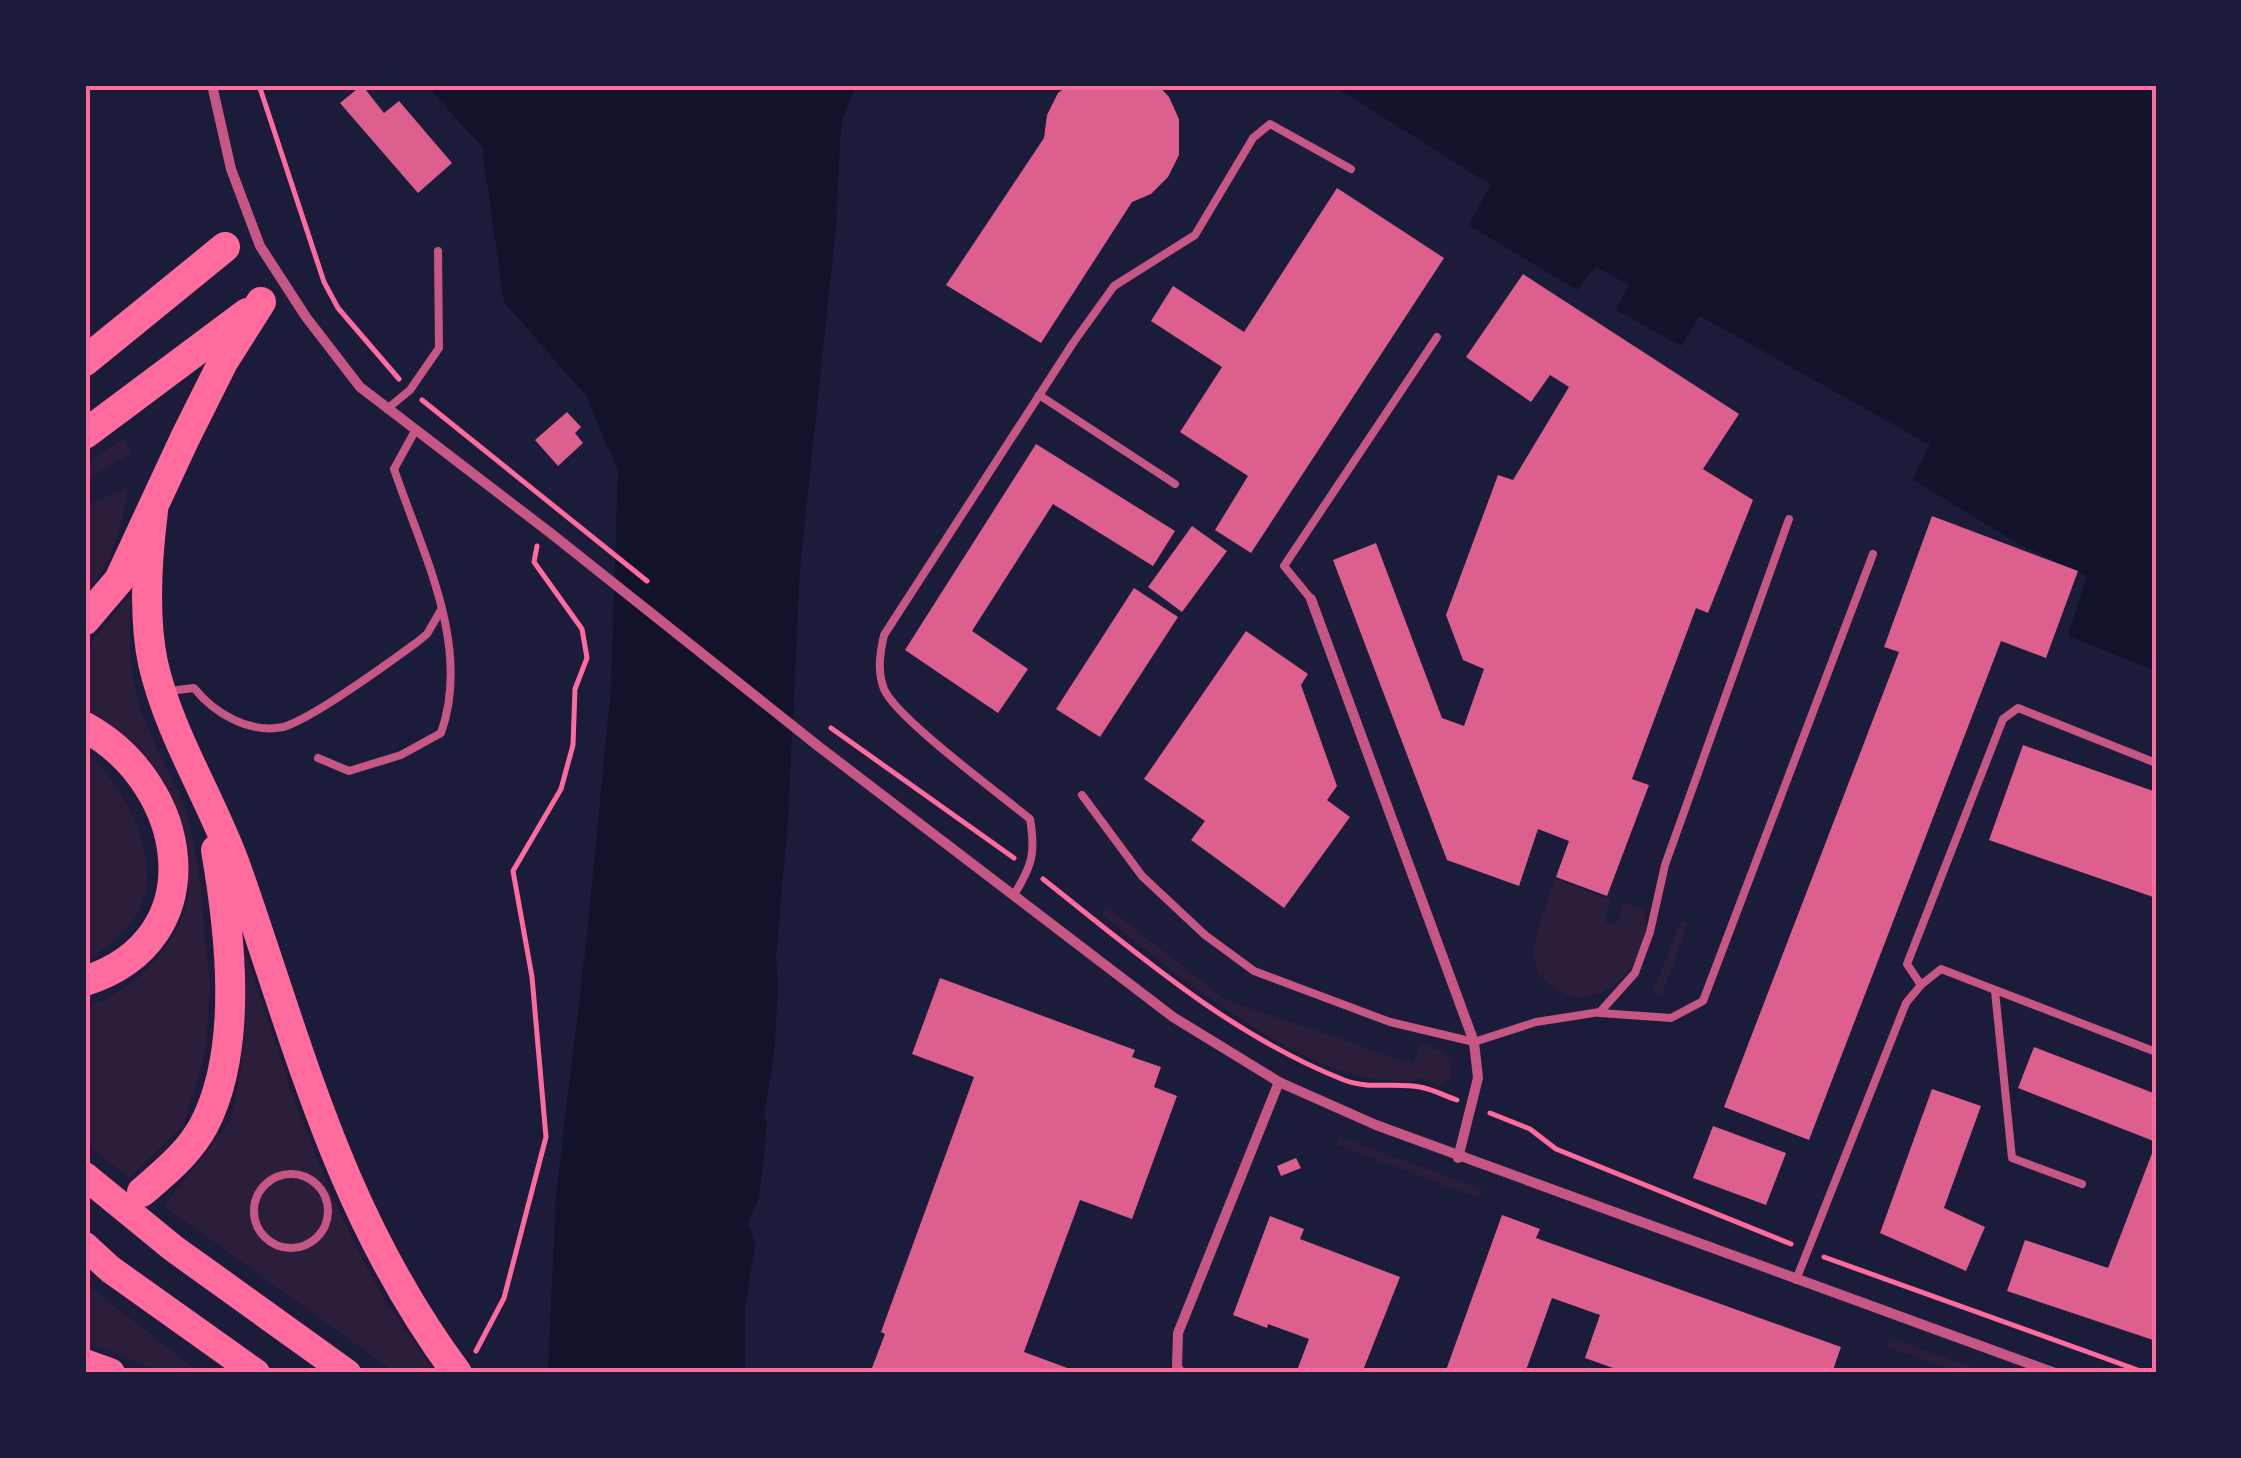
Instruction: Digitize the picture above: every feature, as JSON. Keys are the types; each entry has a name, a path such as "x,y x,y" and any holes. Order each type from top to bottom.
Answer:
{"highway":[{"path":"92,351 225,248"},
{"path":"85,434 261,302 184,438 119,580 85,620"},
{"path":"153,511 149,632 160,692 235,864 320,1118 334,1185 410,1304 470,1368"},
{"path":"85,727 102,737 140,773 164,814 174,863 171,904 154,936 120,967 85,981"},
{"path":"142,1192 183,1156 219,1091 230,998 227,940 206,792"},
{"path":"85,1176 172,1248 347,1373"},
{"path":"85,1246 110,1269 256,1373"},
{"path":"85,1364 110,1373"}],"street":[{"path":"212,85 231,169 260,246 306,317 360,387 818,746 1173,1017 1279,1082 1458,1158 2055,1373"},
{"path":"1311,599 1474,1042 1478,1078 1458,1158"},
{"path":"1180,1373 1176,1366 1178,1333 1279,1082"}],"lane":[{"path":"1014,895 1030,868 1035,848 1030,819 919,728 884,691 878,659 884,636 1114,286 1194,235 1252,138 1270,124 1352,170"},
{"path":"387,409 410,390 439,348 438,251"},
{"path":"1311,599 1284,566 1437,337"},
{"path":"1039,396 1175,484"},
{"path":"318,758 349,770 402,754 441,733 450,706 452,656 394,469 415,431"},
{"path":"1600,1012 1635,973 1650,932 1665,865 1790,520"},
{"path":"1082,795 1142,876 1205,934 1254,971 1390,1022 1474,1042 1536,1022 1600,1012 1671,1018 1703,1001 1874,554"},
{"path":"160,692 194,688 230,719 258,727 283,726 308,715 416,643 427,634 440,610"},
{"path":"1921,985 1907,964 2003,719 2018,708 2156,763"},
{"path":"1796,1280 1906,1003 1941,969 2156,1052"},
{"path":"1996,990 2012,1158 2082,1184"},
{"path":"290,1173 334,1185 328,1216 317,1238 306,1246 280,1246 260,1231 254,1206 266,1183 290,1173"}],"path":[{"path":"259,85 324,282 338,308 410,390 596,540"},
{"path":"470,1368 504,1298 546,1137 532,978 513,871 561,790 573,745 575,689 587,658 582,629 534,562 546,530"}],"shaded area":[{"path":"426,85 860,85 841,124 836,226 800,568 788,820 776,955 774,1056 764,1114 767,1125 759,1199 748,1222 755,1244 745,1308 745,1373 548,1373 556,1195 611,688 618,471 586,396 504,302 482,147"},
{"path":"1332,85 2156,85 2156,671 2068,636 2087,576 2017,543 1912,479 1930,445 1700,316 1681,346 1616,310 1629,285 1596,267 1577,290 1468,225 1491,185"},
{"path":"124,439 132,453 89,478 85,465"},
{"path":"128,488 114,545 85,596 85,506"},
{"path":"134,591 130,659 140,711 185,808 198,863 210,984 206,1051 183,1126 129,1178 85,1142 85,1006 117,993 152,964 177,929 189,887 177,836 151,775 122,739 85,711 85,650"},
{"path":"85,751 126,803 144,849 147,872 145,894 132,922 114,941 85,961"},
{"path":"1555,879 1611,900 1605,922 1616,925 1624,903 1644,909 1642,946 1621,979 1606,991 1588,997 1570,996 1552,987 1538,972 1537,936"},
{"path":"1106,906 1224,999 1413,1064 1421,1045 1446,1053 1451,1065 1449,1078 1439,1086 1417,1077 1412,1081 1371,1079 1290,1048 1223,1008 1160,961 1102,915"},
{"path":"1681,921 1688,923 1662,994 1653,992"},
{"path":"245,952 287,1079 355,1245 397,1319 436,1373 396,1373 164,1206 231,1120 246,1009"},
{"path":"1340,1137 1482,1189 1478,1198 1337,1145"},
{"path":"85,1283 200,1373 165,1373 85,1342"},
{"path":"1890,1339 1987,1373 1960,1373 1887,1347"}],"building":[{"path":"362,85 384,113 399,101 452,163 418,193 340,103"},
{"path":"1069,85 1158,85 1169,97 1179,119 1179,155 1168,177 1151,194 1132,202 1041,343 946,285 1044,138 1047,115 1058,93"},
{"path":"1337,188 1444,258 1251,553 1215,530 1248,476 1180,432 1222,367 1151,321 1173,286 1244,332"},
{"path":"1523,274 1739,414 1703,469 1753,500 1708,613 1696,608 1632,779 1649,785 1607,896 1556,877 1569,841 1538,829 1519,886 1447,860 1333,560 1376,543 1442,718 1464,726 1484,669 1463,660 1446,615 1498,475 1513,480 1569,387 1550,375 1531,402 1466,357"},
{"path":"567,412 581,427 575,433 583,443 558,466 535,440"},
{"path":"1036,444 1175,531 1153,566 1053,504 972,631 1028,669 998,713 905,650"},
{"path":"1932,516 2078,571 2046,658 2001,641 1809,1140 1724,1107 1899,652 1884,647"},
{"path":"1192,526 1227,551 1182,612 1148,587"},
{"path":"1134,588 1178,617 1100,737 1056,709"},
{"path":"1246,631 1308,674 1301,685 1337,786 1327,800 1350,817 1284,908 1191,840 1205,821 1144,779"},
{"path":"2023,745 2156,792 2156,898 1989,840"},
{"path":"940,978 1135,1050 1132,1057 1161,1067 1154,1087 1177,1096 1132,1219 1080,1200 1024,1352 1081,1373 870,1373 885,1334 881,1332 974,1077 912,1054"},
{"path":"2034,1047 2156,1094 2156,1142 2018,1088"},
{"path":"1932,1089 1981,1106 1944,1208 1985,1227 1966,1271 1880,1233"},
{"path":"1713,1126 1786,1153 1766,1205 1693,1178"},
{"path":"2156,1143 2156,1341 2007,1291 2025,1240 2108,1268"},
{"path":"1296,1158 1301,1168 1281,1176 1277,1166"},
{"path":"1502,1215 1540,1229 1536,1238 1841,1347 1832,1373 1627,1373 1585,1358 1600,1315 1552,1298 1525,1373 1445,1373"},
{"path":"1270,1216 1304,1229 1300,1239 1400,1277 1362,1373 1296,1373 1309,1339 1233,1315"}]}
